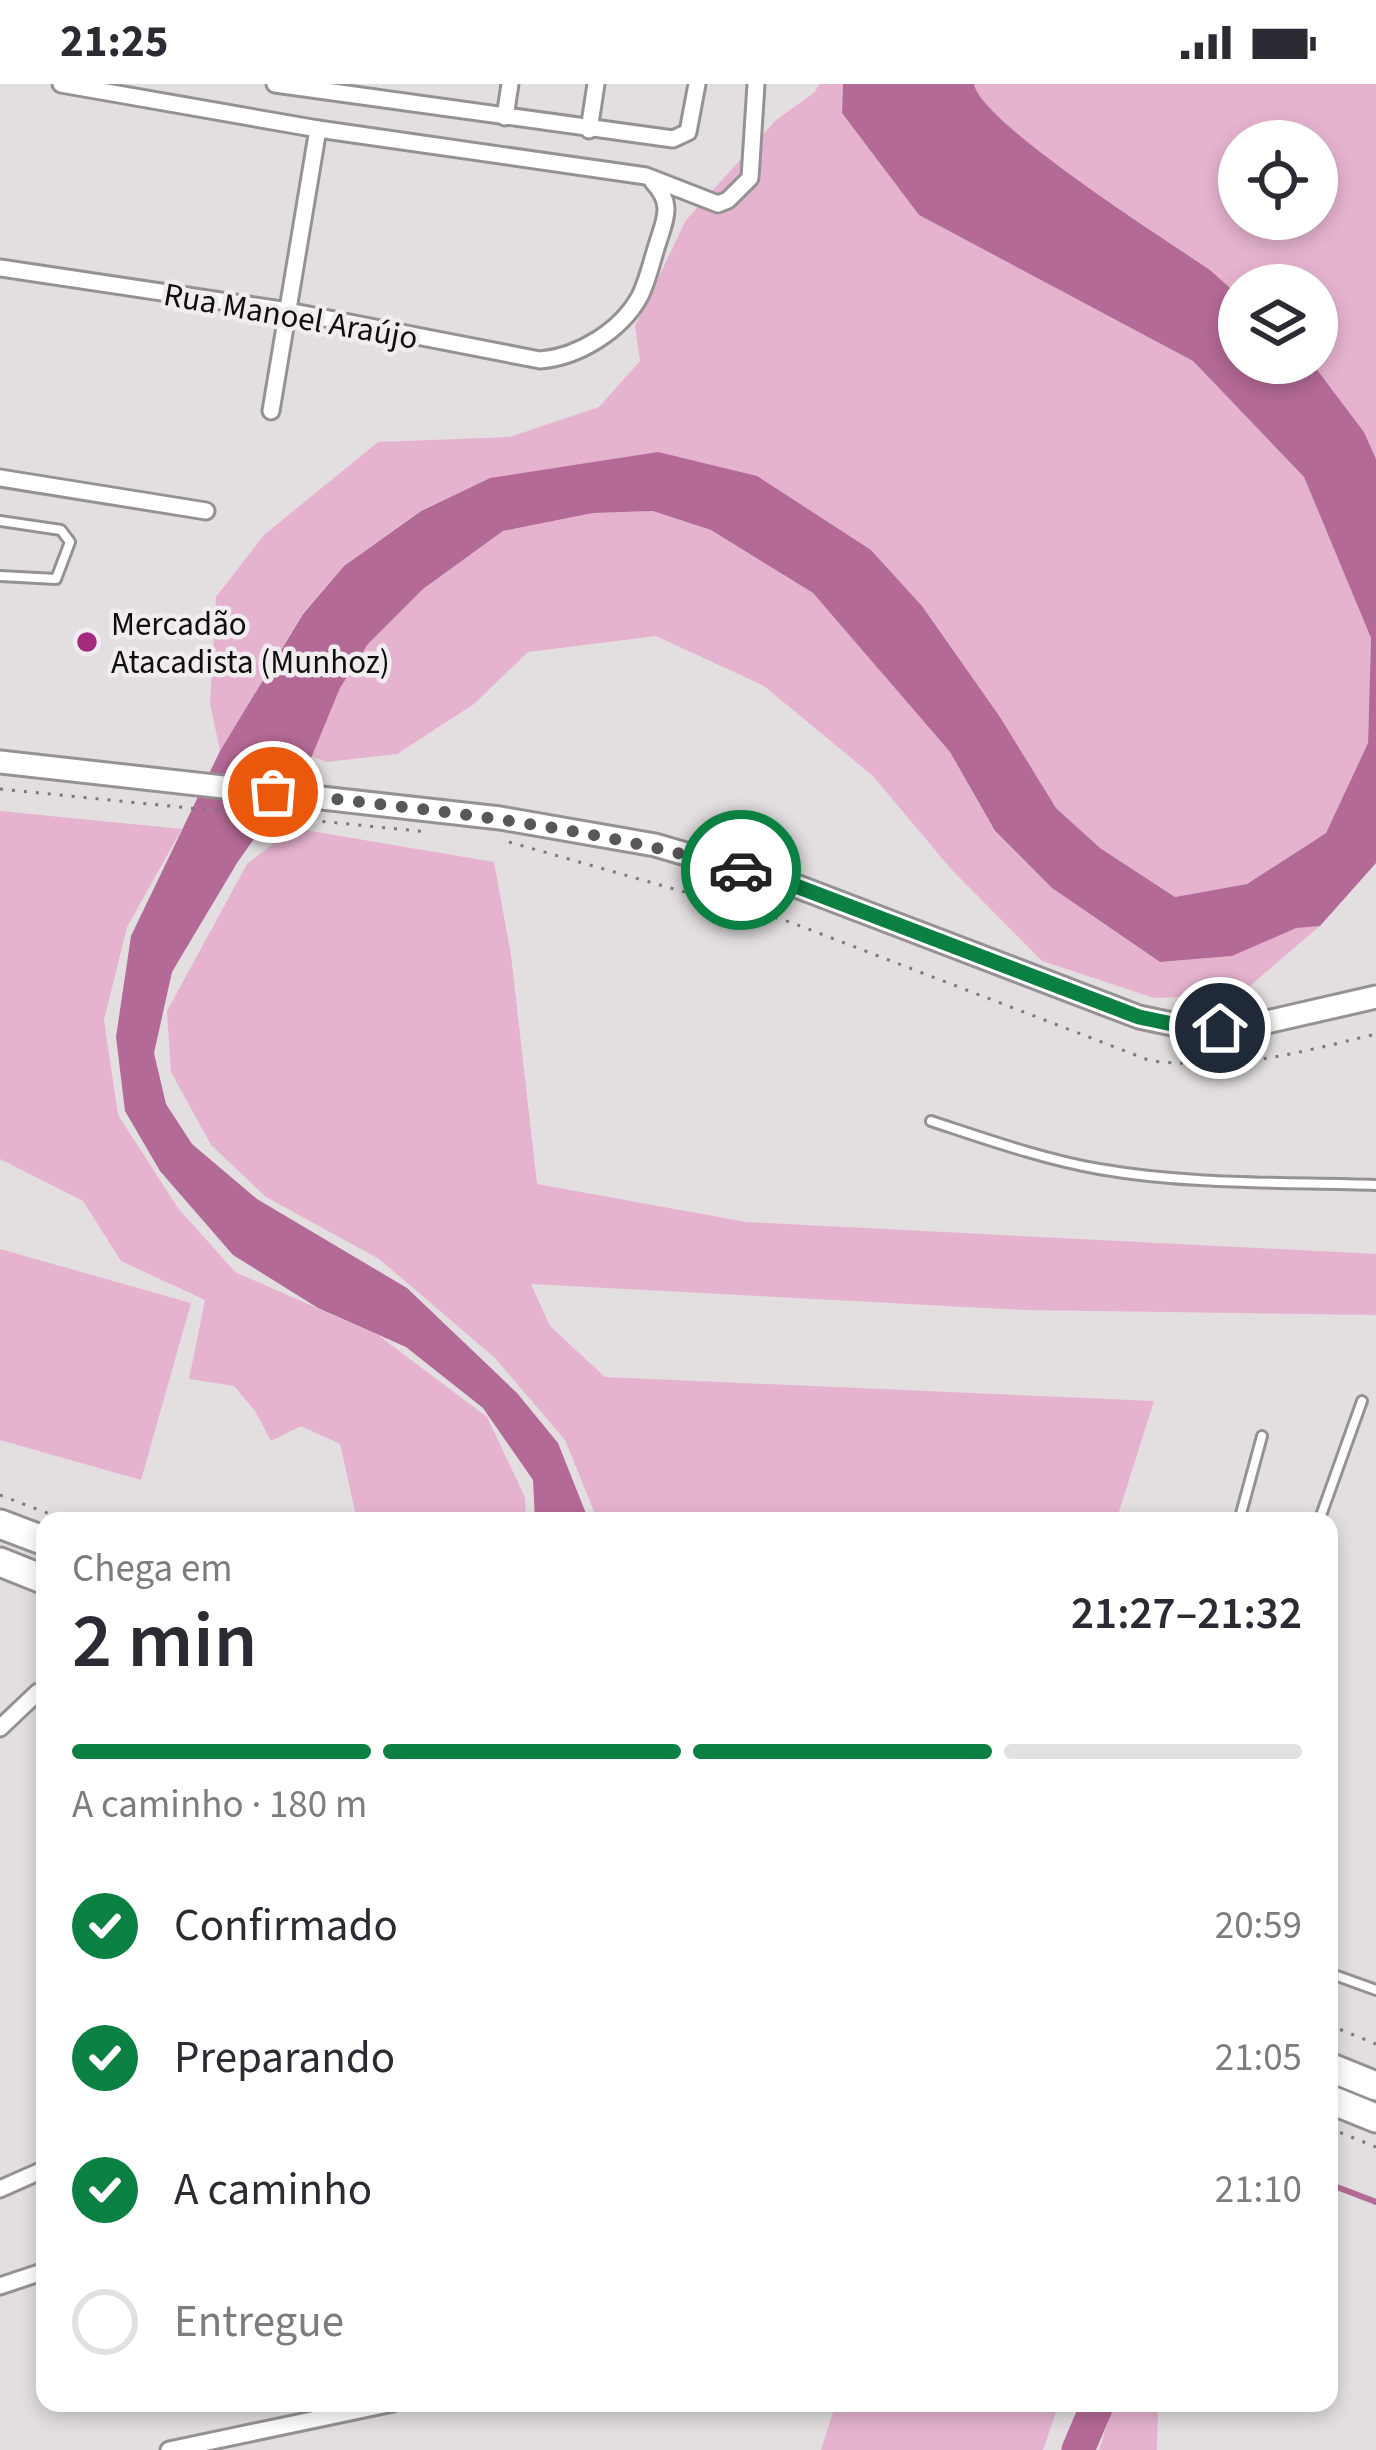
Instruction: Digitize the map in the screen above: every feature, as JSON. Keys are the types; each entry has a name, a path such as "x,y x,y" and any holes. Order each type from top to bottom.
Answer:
{"highway":[{"path":"0,1524 36,1538"},
{"path":"0,1562 36,1576"},
{"path":"1338,2057 1376,2072"},
{"path":"1338,2071 1376,2086"},
{"path":"1338,2102 1376,2118"}],"main road":[{"path":"0,762 655,845 796,886 1139,1017 1196,1029 1245,1027 1376,997"}],"street":[{"path":"61,84 318,129 646,176 718,203 728,200 750,178 756,84"},
{"path":"275,84 674,139 682,137 692,123 697,84"},
{"path":"416,104 419,84"},
{"path":"505,117 510,84"},
{"path":"589,130 596,84"},
{"path":"271,410 318,129"},
{"name":"Rua Manoel Araújo","path":"0,268 288,311 540,360 580,351 628,315 641,293 669,210 665,195 646,176"},
{"path":"0,478 206,511"},
{"path":"0,1727 36,1695"},
{"path":"0,2189 36,2173"},
{"path":"0,2286 36,2275"},
{"path":"169,2450 350,2412"}],"lane":[{"path":"0,521 61,530 70,542 56,579 0,576"},
{"path":"931,1121 1099,1169 1180,1179 1376,1185"},
{"path":"1322,1512 1362,1401"},
{"path":"1241,1512 1262,1436"},
{"path":"1338,1976 1376,1990"}],"path":[{"path":"0,789 430,832"},
{"path":"501,828 555,858 790,922 1151,1061 1250,1064 1376,1034"},
{"path":"0,1495 44,1512"},
{"path":"1338,2029 1376,2044"},
{"path":"1338,2131 1376,2146"}],"shaded area":[{"path":"819,84 843,84 842,113 919,215 1193,361 1304,477 1371,638 1368,743 1326,833 1247,884 1175,897 1100,848 1056,808 1000,717 922,606 871,550 490,478 420,511 344,566 303,613 220,751 210,703 216,597 264,535 378,442 510,437 599,407 640,361 635,326 686,220 776,120"},
{"path":"843,84 974,84 1008,126 1041,153 1218,277 1218,384 1328,384 1364,432 1376,459 1376,863 1320,926 1296,928 1232,956 1160,962 1052,888 995,831 950,752 813,593 711,530 653,511 593,513 503,531 423,589 368,644 340,688 312,756 237,863 172,972 154,1053 166,1104 192,1144 257,1199 407,1288 517,1393 558,1443 585,1512 535,1512 533,1480 483,1408 406,1347 318,1308 233,1255 160,1171 125,1111 116,1037 131,936 220,751 303,614 344,566 421,511 490,478 658,452 757,476 871,550 922,606 1000,717 1056,808 1100,848 1175,897 1247,884 1326,833 1368,743 1371,638 1304,477 1193,361 919,215 842,113"},
{"path":"974,84 1376,84 1376,459 1364,432 1328,384 1338,384 1338,264 1218,264 1218,277 1008,126"},
{"path":"654,511 711,530 813,593 950,752 995,832 1052,888 1160,962 1232,956 1296,927 1320,926 1239,995 1154,998 1042,961 951,869 873,776 764,686 656,636 528,652 474,704 397,754 326,762 312,756 340,688 368,644 423,589 503,531 593,513"},
{"path":"0,811 182,829 127,927 104,1020 118,1115 178,1208 235,1272 378,1335 487,1417 525,1497 526,1512 354,1512 340,1444 301,1426 271,1441 234,1386 189,1379 205,1300 121,1261 83,1201 0,1159"},
{"path":"293,828 494,862 511,955 537,1184 746,1222 1376,1254 1376,1315 1023,1310 531,1284 550,1326 605,1377 1154,1401 1119,1512 594,1512 565,1440 495,1358 379,1259 266,1197 211,1145 171,1072 167,1011 247,864"},
{"path":"0,1249 191,1303 141,1480 0,1440"},
{"path":"833,2412 1056,2412 1043,2450 821,2450"},
{"path":"1111,2412 1158,2412 1157,2450 1099,2450"}],"waterway":[{"path":"1338,2187 1376,2202"},
{"path":"1078,2450 1094,2412"}],"way so far":[{"path":"273,792 500,818 655,845 741,870"}],"place":[{"name":"Mercadão Atacadista (Munhoz)","path":"87,642"}],"route":[{"path":"741,870 796,886 1139,1017 1196,1029 1220,1028"}]}
